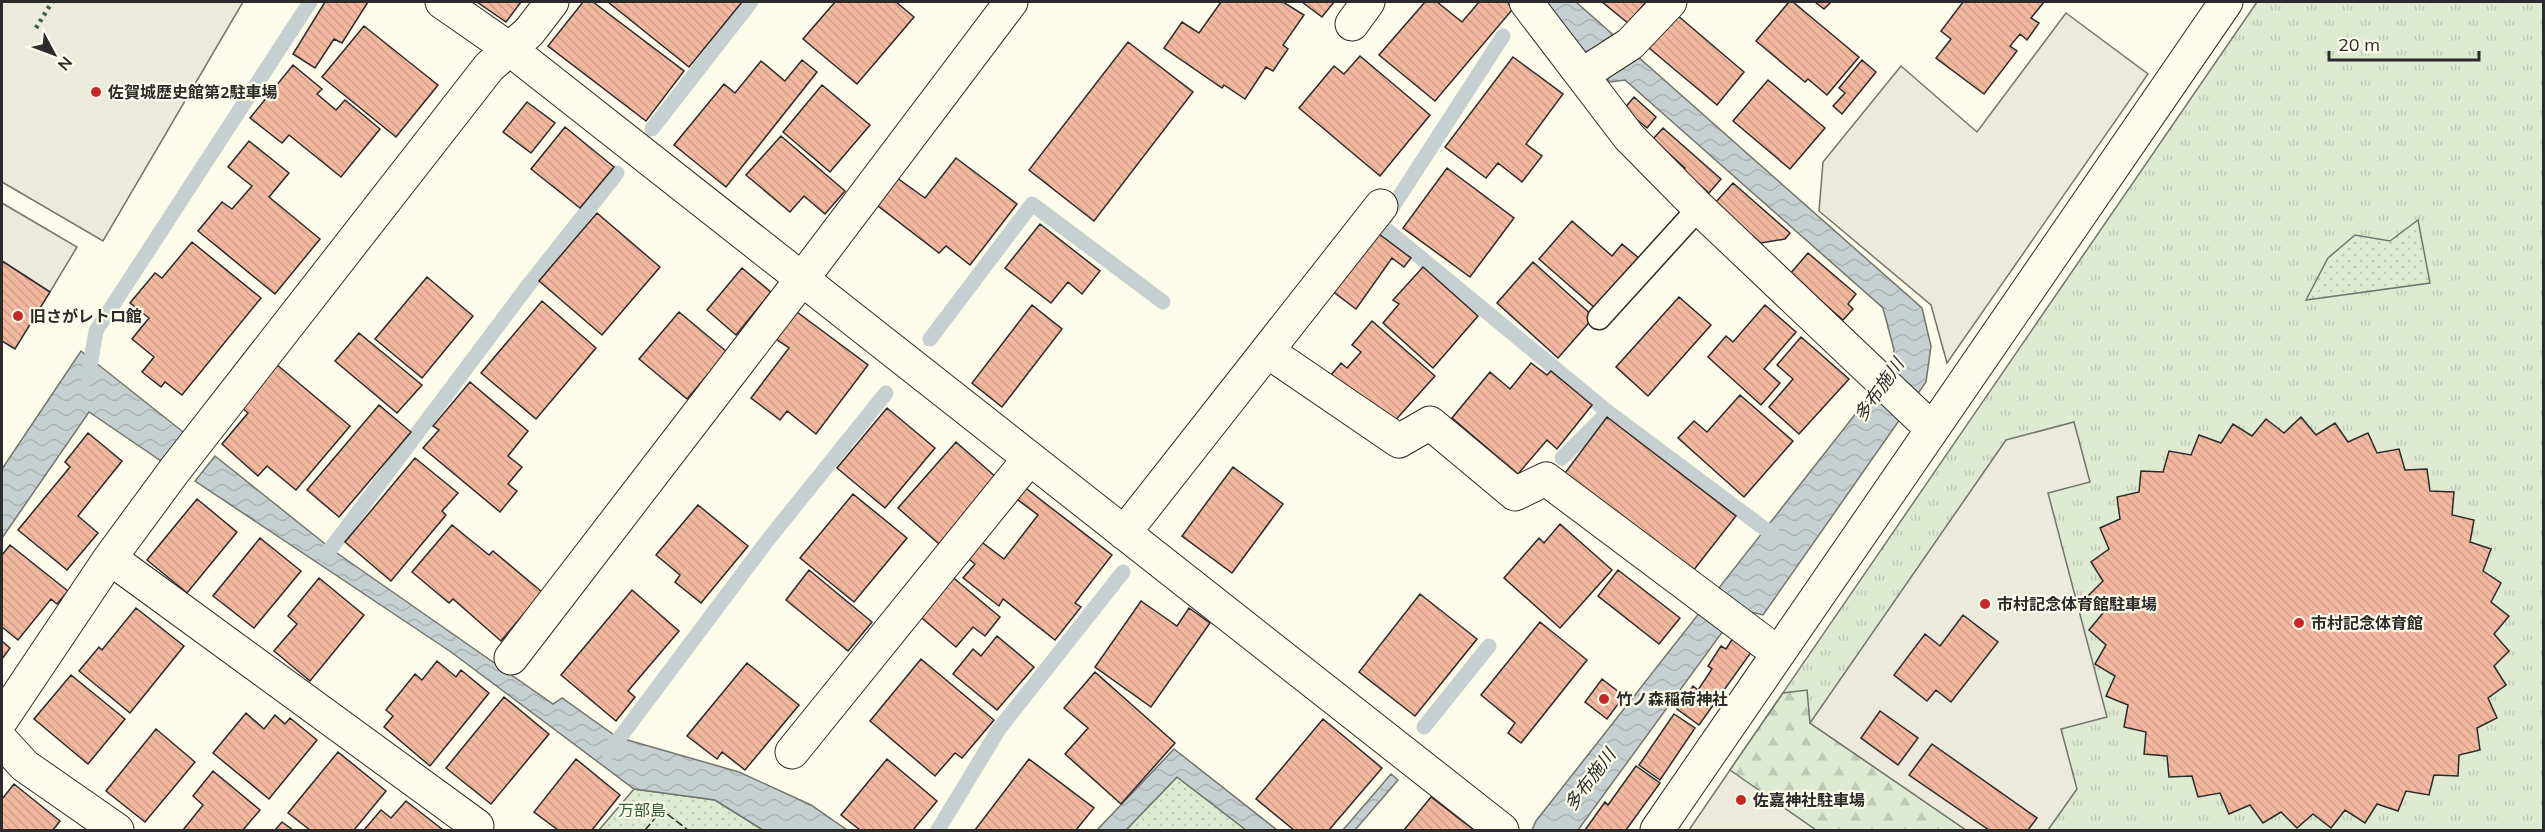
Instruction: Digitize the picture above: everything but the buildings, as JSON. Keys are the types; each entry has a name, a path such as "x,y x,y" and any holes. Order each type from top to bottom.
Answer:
{"street":[{"path":"442,2 511,50 1502,831"},
{"path":"2,719 110,558 197,441 489,67 529,32 552,2"},
{"path":"511,658 1011,2"},
{"path":"1526,2 1629,137 1699,208 1877,379 1923,420"},
{"path":"1582,75 1630,44 1670,2"},
{"path":"1657,831 1778,653 1923,420 2226,2"},
{"path":"1124,533 1381,206"},
{"path":"1267,351 1399,441 1430,423 1515,494 1546,479 1700,597 1778,653"},
{"path":"792,752 1029,459"},
{"path":"110,558 477,826 473,831"},
{"path":"2,741 25,766 117,831"}],"lane":[{"path":"1599,318 1699,208"}],"green space":[{"path":"2257,2 2543,2 2543,830 1816,830 1730,770"},
{"path":"2418,220 2430,283 2306,300 2328,258 2355,235 2390,241"},
{"path":"1807,690 1810,723 1966,830 1770,830 1730,770 1783,693"},
{"path":"1177,777 1246,830 1126,830"},
{"name":"万部島","path":"634,789 715,800 763,830 599,830"}],"shaded area":[{"name":"佐賀城歴史館第2駐車場","path":"2,2 243,2 103,241 2,182"},
{"path":"2066,13 2148,74 1947,363 1931,305 1819,211 1823,162 1901,66 1977,132"},
{"path":"2,203 77,247 50,292 2,261"},
{"name":"市村記念体育館駐車場","path":"2074,422 2090,482 2048,493 2107,717 2061,729 2077,789 2048,830 1966,830 1810,723 2006,440"},
{"name":"佐嘉神社駐車場","path":"1730,770 1816,830 1689,830"}],"water":[{"name":"多布施川","path":"1544,2 1576,2 1922,308 1931,346 1926,382 1763,615 1739,609 1578,830 1532,830 1536,821 1890,370 1894,350 1883,308 1625,80 1610,82"},
{"path":"81,351 187,435 164,463 89,412 2,538 2,469"},
{"path":"215,456 334,551 553,704 562,698 617,737 739,772 811,805 847,830 763,830 715,800 634,789 451,652 195,481"},
{"path":"1174,749 1277,830 1246,830 1177,777 1126,830 1097,830"},
{"path":"1391,774 1398,780 1355,830 1343,830"}],"waterway":[{"path":"88,378 96,331 310,2"},
{"path":"652,129 751,2"},
{"path":"1503,36 1381,225 1608,412 1773,535"},
{"path":"326,555 527,287 617,173"},
{"path":"930,339 1032,204 1163,302"},
{"path":"609,752 767,541 886,393"},
{"path":"1562,458 1608,412"},
{"path":"938,830 999,729 1123,572"},
{"path":"1424,727 1489,646"}],"hedge":[{"path":"36,28 52,2"}],"fence":[{"path":"645,830 662,810 688,830"}],"place":[{"name":"佐賀城歴史館第2駐車場","path":"96,92"},
{"name":"旧さがレトロ館","path":"18,316"},
{"name":"市村記念体育館駐車場","path":"1985,604"},
{"name":"市村記念体育館","path":"2299,623"},
{"name":"竹ノ森稲荷神社","path":"1604,699"},
{"name":"佐嘉神社駐車場","path":"1741,800"}]}
